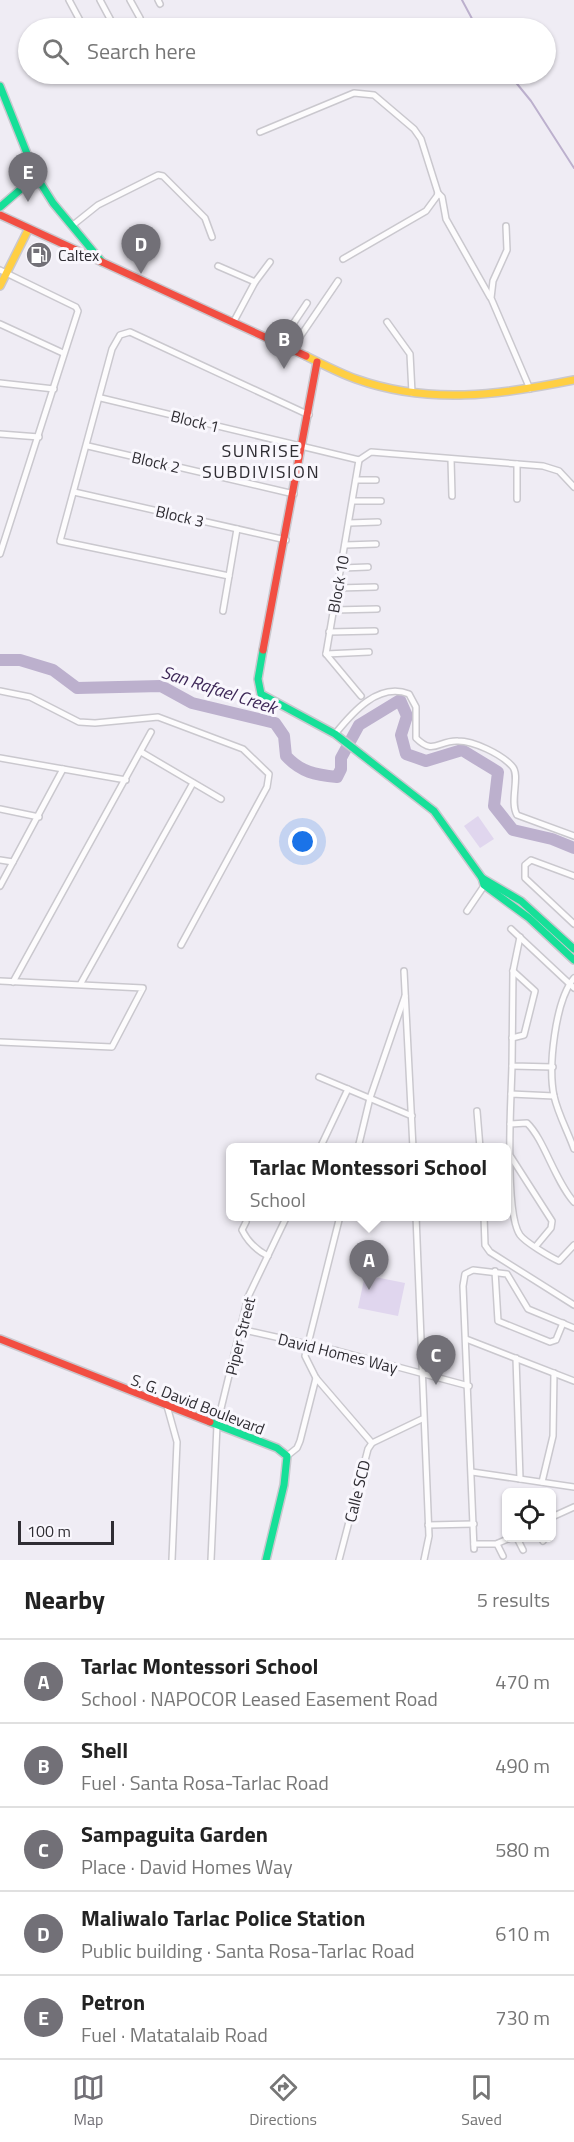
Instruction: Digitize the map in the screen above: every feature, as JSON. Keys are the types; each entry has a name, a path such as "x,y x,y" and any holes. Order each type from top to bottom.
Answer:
{"main road":[{"path":"0,86 36,176 53,203 104,264"},
{"path":"0,207 24,189 36,176"},
{"path":"0,215 28,230 355,379 412,395 467,398 574,380"},
{"path":"0,286 3,272 28,230"},
{"path":"317,362 286,540 258,679 261,694 336,735 434,811 484,881 529,918 574,960"},
{"path":"501,896 521,902 574,949"},
{"name":"S. G. David Boulevard","path":"0,1339 277,1449 287,1456"},
{"path":"266,1560 284,1485 287,1456"}],"street":[{"path":"69,0 79,18"},
{"path":"100,0 110,18"},
{"path":"130,0 140,18"},
{"path":"260,132 354,93 368,93 414,129 421,139 438,193 442,197 446,219 491,298 530,389"},
{"path":"73,225 98,206 158,175 163,176 205,218 213,237"},
{"path":"343,259 426,211 438,193"},
{"path":"491,298 493,280 507,249 506,226"},
{"path":"233,323 255,282 270,262"},
{"path":"218,266 255,282"},
{"path":"0,554 39,437 63,353 77,317 76,307 3,272"},
{"path":"291,350 338,281"},
{"path":"279,345 307,303"},
{"path":"387,322 410,354 412,395"},
{"path":"0,324 63,353"},
{"path":"229,576 60,541 101,398 112,349 120,335 130,332 309,415"},
{"path":"0,383 54,389"},
{"name":"Block 1","path":"101,398 359,460"},
{"path":"0,434 39,437"},
{"name":"Block 2","path":"88,446 294,494"},
{"path":"359,460 371,452 551,468 572,479 574,487"},
{"path":"451,459 452,496"},
{"name":"Block 10","path":"326,654 359,460"},
{"path":"517,499 518,464"},
{"path":"356,480 376,480"},
{"name":"Block 3","path":"74,492 286,540"},
{"path":"353,501 381,501"},
{"path":"349,523 378,522"},
{"path":"223,611 237,529"},
{"path":"345,545 376,544"},
{"path":"342,568 368,567"},
{"path":"338,588 375,588"},
{"path":"334,610 377,609"},
{"path":"329,632 375,631"},
{"path":"326,654 369,652"},
{"path":"326,654 361,696"},
{"path":"336,735 354,711 373,697 400,690 409,694 416,707 416,738 424,747 432,748 449,741 461,741 486,750 513,766 516,772 513,801 517,815 574,836"},
{"path":"0,691 15,692 30,697 79,722 95,723 158,717 243,749 268,774 267,787 181,945"},
{"path":"13,982 151,732"},
{"path":"141,752 221,799"},
{"path":"0,758 126,780"},
{"path":"0,886 63,769"},
{"path":"81,983 193,783"},
{"path":"0,809 39,817"},
{"path":"0,860 13,862"},
{"path":"572,877 531,860 525,865 525,878 574,924"},
{"path":"467,911 484,881"},
{"path":"511,929 573,983 559,1018 553,1066 554,1096 574,1149"},
{"path":"510,1143 513,971 520,937"},
{"path":"404,971 413,1143"},
{"path":"512,1038 524,1035 535,991 513,971"},
{"path":"0,981 81,983 142,988 112,1047 0,1042"},
{"path":"359,1143 370,1098 406,992"},
{"path":"512,1066 553,1066"},
{"path":"319,1077 412,1116"},
{"path":"322,1143 348,1089"},
{"path":"511,1095 554,1096"},
{"path":"477,1111 480,1143"},
{"path":"510,1124 527,1123 533,1129 548,1162 574,1202"},
{"path":"511,1158 552,1221 551,1228 536,1246"},
{"path":"511,1170 515,1224 521,1237 559,1261 574,1245"},
{"name":"Piper Street","path":"211,1560 218,1425 248,1298 285,1221"},
{"path":"339,1221 305,1356 316,1378 372,1443"},
{"path":"416,1221 422,1419 429,1544 424,1560"},
{"path":"484,1221 485,1245 490,1252 574,1305"},
{"path":"246,1222 242,1230 245,1236 258,1250 268,1256"},
{"path":"507,1274 511,1264"},
{"path":"502,1542 474,1546 465,1274 474,1270 507,1274 528,1308 574,1328"},
{"path":"495,1271 498,1321 550,1342 556,1340 563,1323"},
{"name":"David Homes Way","path":"240,1329 469,1386"},
{"path":"466,1339 574,1381"},
{"path":"516,1358 520,1479"},
{"path":"542,1482 552,1443 554,1373"},
{"path":"287,1456 297,1449 316,1378"},
{"path":"167,1406 177,1442 172,1560"},
{"name":"Calle SCD","path":"339,1560 368,1449 372,1443 422,1419"},
{"path":"472,1472 574,1487"},
{"path":"556,1515 574,1507"},
{"path":"428,1525 474,1524"},
{"path":"519,1542 523,1550"},
{"path":"497,1544 503,1556"}],"shaded area":[{"path":"478,816 494,839 480,848 464,826"},
{"path":"365,1275 405,1283 398,1316 358,1308"}],"waterway":[{"path":"462,0 472,18"},
{"path":"517,84 531,101 574,168"},
{"name":"San Rafael Creek","path":"0,660 20,660 53,670 77,688 161,686 192,703 275,723 284,736 286,756 297,766 309,772 337,777 341,769 341,758 359,725 400,700 407,716 401,735 406,754 426,761 462,750 498,772 494,806 513,830 552,839 574,848"}],"traffic: fast":[{"path":"0,86 36,176 53,203 102,262"},
{"path":"0,207 36,176"},
{"path":"263,650 258,679 261,694 335,734 434,811 482,878 484,885 529,918 574,960"},
{"path":"482,878 521,901 574,949"},
{"path":"210,1422 277,1448 287,1456 284,1485 266,1560"}],"traffic: slow":[{"path":"0,286 28,230"},
{"path":"306,356 350,377 383,387 438,395 492,393 574,380"}],"traffic: jam":[{"path":"0,215 306,356"},
{"path":"263,650 317,362"},
{"path":"0,1339 210,1422"}],"place":[{"name":"Petron","path":"28,202"},
{"name":"Caltex","path":"39,255"},
{"name":"Maliwalo Tarlac Police Station","path":"141,274"},
{"name":"Shell","path":"284,369"},
{"name":"Tarlac Montessori School","path":"369,1290"},
{"name":"Sampaguita Garden","path":"436,1385"}],"district":[{"name":"SUNRISE SUBDIVISION","path":"261,461"}]}
